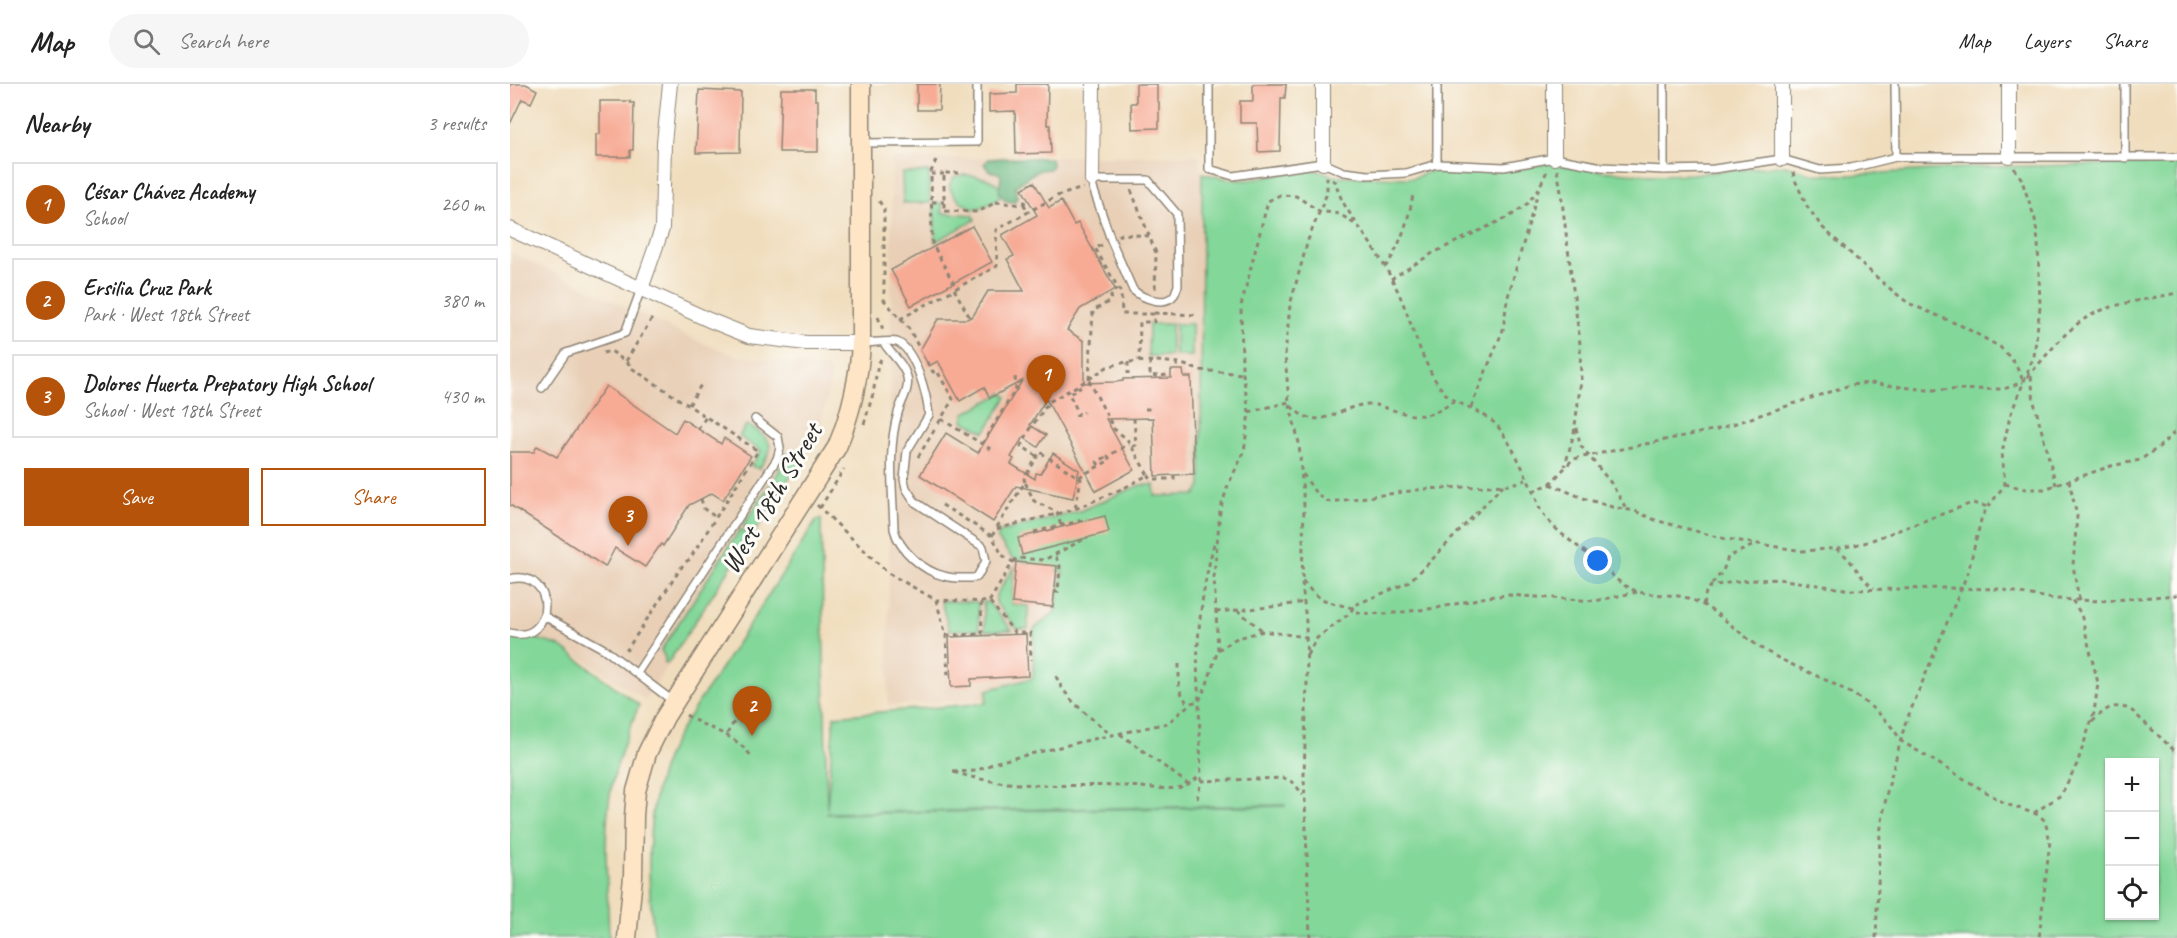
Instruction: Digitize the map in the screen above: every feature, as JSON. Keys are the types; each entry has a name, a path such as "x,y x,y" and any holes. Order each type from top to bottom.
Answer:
{"street":[{"path":"641,289 662,229 664,143 670,84"},
{"name":"West 18th Street","path":"627,938 633,877 635,802 640,772 656,734 837,447 854,398 861,343 861,84"},
{"path":"1093,84 1093,184"},
{"path":"1323,84 1323,163"},
{"path":"1554,84 1554,158"},
{"path":"1782,84 1782,159"},
{"path":"2009,84 2009,156"},
{"path":"510,229 749,336 806,343 861,343"},
{"name":"West 18th Street","path":"633,877 639,938"}],"lane":[{"path":"861,143 977,142 977,84"},
{"path":"1209,84 1209,169 1233,176 1323,163 1344,172 1368,175 1406,173 1437,164 1503,167 1554,158 1602,167 1664,171 1714,169 1782,159 1820,170 1851,168 1896,157 2177,157"},
{"path":"1437,84 1437,164"},
{"path":"1664,84 1664,171"},
{"path":"1895,84 1896,157"},
{"path":"2125,84 2125,158"},
{"path":"1148,180 1160,194 1177,214 1178,286 1173,296 1167,300 1154,300 1139,295 1133,290 1112,240 1093,184 1148,180"},
{"path":"542,388 566,353 625,333 641,289"},
{"path":"861,343 893,341 905,349 921,378 929,411 928,418 907,451 904,479 906,488 915,502 983,547 986,561 977,577 947,577 937,574 908,554 896,538 893,464 895,426 908,384 905,372 896,356 884,343"},
{"path":"637,673 777,459 780,448 778,437 755,419"},
{"path":"510,579 525,579 534,583 540,589 546,607 544,616 533,630 525,633 510,633"},
{"path":"544,616 604,649 675,703"}],"path":[{"path":"1876,938 1880,833 1887,792 1911,708 1968,572 1982,516 2005,484 2002,453 2010,416 2034,356 2040,307 2038,241 2035,219 2021,178 2011,164 2009,156"},
{"path":"1471,407 1503,330 1508,300 1538,190 1554,158"},
{"path":"1554,158 1560,185 1580,344 1581,380 1575,426 1564,470"},
{"path":"1782,159 1793,169 1794,178 1807,206 1822,227 1874,275 1908,303 1964,327 2000,346 2014,362 2024,382"},
{"path":"936,160 931,174 932,243 970,318"},
{"path":"1310,938 1305,797 1306,638 1302,579 1304,506 1299,443 1290,404 1285,355 1290,305 1308,240 1327,193 1328,177 1323,163"},
{"path":"931,174 959,173"},
{"path":"944,174 945,211 978,212 996,201 1024,206 1029,212"},
{"path":"1328,177 1336,182 1348,211 1385,267 1400,295 1425,362 1443,392 1471,407 1497,426 1509,444 1540,509 1553,525 1617,580 1638,592"},
{"path":"900,319 997,266 996,230 1057,196 1093,184"},
{"path":"1123,189 1160,194"},
{"path":"1131,190 1156,253 1154,322 1140,322 1139,362"},
{"path":"1391,279 1433,253 1512,215 1527,204 1538,190"},
{"path":"1385,267 1392,259 1411,208 1413,194"},
{"path":"1305,797 1294,783 1284,777 1201,779 1177,788 1160,788 978,780 953,772 976,771 997,762 1118,733 1148,729 1168,723 1188,705 1199,701 1218,650 1214,577 1220,511 1228,485 1244,452 1249,412 1243,374 1241,306 1268,201 1280,195 1296,196 1319,211 1340,214 1360,228"},
{"path":"1024,206 1026,197"},
{"path":"932,202 944,201"},
{"path":"1118,289 1112,292 1110,301 1093,311 1089,379 1114,429 1131,445 1148,475 1151,478 1174,478 1174,475"},
{"path":"1533,492 1550,484 1573,459 1718,429 1850,385 1870,383 1928,390 2004,389 2024,382 2068,333 2095,314 2114,307 2177,293"},
{"path":"884,299 878,309 878,319 884,330"},
{"path":"1154,314 1198,315"},
{"path":"626,362 654,315"},
{"path":"602,354 611,351 630,367 758,451 725,501 717,518 626,651"},
{"path":"877,372 883,355"},
{"path":"1150,361 1150,376 1171,375"},
{"path":"1037,456 1021,447 1049,402 1107,367 1128,362 1177,362 1199,370 1243,374"},
{"path":"1128,362 1128,374"},
{"path":"1177,362 1177,370"},
{"path":"2030,374 2034,402 2056,485"},
{"path":"982,444 1016,389 1015,376"},
{"path":"688,405 702,383"},
{"path":"1078,386 1080,388 1069,394 1077,415 1084,412"},
{"path":"1290,404 1299,416 1313,420 1356,406 1370,404 1413,416 1439,412 1456,400"},
{"path":"1249,412 1290,404"},
{"path":"1145,409 1153,409"},
{"path":"698,429 706,417"},
{"path":"941,419 992,450"},
{"path":"1078,477 1110,460 1108,456 1131,445 1136,445 1134,419"},
{"path":"1575,426 1581,446 1611,483 1627,510"},
{"path":"2005,484 2026,489 2044,489 2111,466 2140,460 2160,447 2177,430"},
{"path":"992,536 1025,482 1024,479 1040,452 1081,478 1075,509"},
{"path":"1301,471 1317,495 1330,501 1425,489 1503,485 1526,480"},
{"path":"996,529 1075,509 1148,475"},
{"path":"2069,480 2077,516 2073,565 2079,600"},
{"path":"1025,482 1034,501 1057,512 1061,526"},
{"path":"1550,484 1583,498 1721,538 1803,551 1835,549 1864,543 1972,503 1989,507"},
{"path":"1306,657 1317,638 1350,613 1358,604 1407,583 1503,485"},
{"path":"701,499 704,509 717,518"},
{"path":"1034,532 1087,519"},
{"path":"1197,799 1201,779 1198,653 1201,607 1207,569 1217,530"},
{"path":"1013,562 1017,558 1044,560 1088,537"},
{"path":"1703,606 1706,592 1723,571 1728,557 1757,544"},
{"path":"1835,549 1847,555 1863,580 1875,589"},
{"path":"1054,592 1058,592 1060,566 1055,555"},
{"path":"1302,579 1313,595 1353,608 1359,613 1394,613 1437,608 1487,597 1508,595 1595,601 1638,592 1675,595 1692,600 1764,650 1865,700 1888,723 1901,741 2006,804 2034,813 2045,821 2050,841 2039,938"},
{"path":"1711,586 1739,581 1778,579 1851,590 1998,589 2072,600 2100,601 2177,595"},
{"path":"936,600 946,635 948,677"},
{"path":"2034,813 2061,795 2077,764 2090,723 2098,683 2081,614 2072,600"},
{"path":"946,635 982,634 981,601"},
{"path":"989,602 1015,633 1030,633 1031,660"},
{"path":"1216,612 1304,602"},
{"path":"1237,610 1263,631"},
{"path":"1218,650 1235,639 1263,631 1306,638"},
{"path":"1179,664 1179,689 1188,705"},
{"path":"1056,676 1059,684 1072,700 1111,735"},
{"path":"675,703 687,717 727,734 743,745 752,756"},
{"path":"2090,723 2108,707 2120,706 2130,709 2177,753"},
{"path":"727,734 739,713"},
{"path":"1118,733 1188,784"}],"shaded area":[{"path":"1200,155 1204,504 1054,694 888,706 892,159"},
{"path":"510,252 702,343 739,356 829,368 832,375 821,422 806,456 645,700 561,645 530,636 510,636"}],"green space":[{"path":"1051,158 1052,165 1050,169 1031,175 1015,187 1017,197 1014,202 1006,201 999,192 1001,176 999,173 989,171 984,164 989,159"},
{"path":"1546,163 1653,175 1691,174 1786,165 1814,174 1850,175 1979,167 2177,163 2177,938 655,938 650,900 650,838 655,798 669,751 684,724 817,520 821,519 827,809 834,716 986,703 987,690 1033,678 1034,629 1055,612 1063,572 1012,558 997,538 1000,532 1080,511 1140,485 1154,485 1155,496 1195,495 1201,487 1202,173 1228,179 1247,180 1304,170 1324,172 1334,176 1413,178 1440,167 1462,171 1516,169","holes":["1285,805 1285,806 827,814"]},
{"path":"929,172 930,203 903,203 902,173"},
{"path":"963,175 987,179 995,183 1002,193 998,199 974,209 962,203 949,186 954,177"},
{"path":"934,203 942,203 942,213 973,215 975,220 935,242"},
{"path":"1149,324 1171,324 1171,356 1148,356"},
{"path":"1175,324 1192,324 1192,356 1175,356"},
{"path":"1003,393 1007,397 985,432 963,421 965,413"},
{"path":"746,425 765,437 770,446 759,469 751,466 761,451 740,437"},
{"path":"794,451 805,455 780,492 777,491 771,500 769,498 778,484 774,480 788,453"},
{"path":"769,485 773,485 764,499 772,505 754,533 743,526"},
{"path":"740,529 751,536 668,663 665,664 661,650"},
{"path":"1014,567 1012,604 1028,606 1028,629 1017,629 996,603 996,595"},
{"path":"941,601 978,602 979,630 949,630"},
{"path":"983,602 988,602 1012,630 985,631"},
{"path":"510,637 531,637 560,646 639,705 616,768 608,807 606,863 609,938 510,938"}],"building":[{"path":"510,84 526,84 537,90 531,103 522,99 510,124"},
{"path":"917,84 940,84 939,110 917,110"},
{"path":"1017,84 1048,84 1047,125 1050,125 1051,153 1016,154 1015,111 989,112 989,94 1017,93"},
{"path":"1136,84 1157,84 1159,128 1132,129 1131,103 1136,103"},
{"path":"1253,84 1286,84 1285,98 1281,98 1280,151 1258,152 1257,123 1240,123 1240,101 1253,101"},
{"path":"781,89 815,89 815,100 818,100 818,152 779,152"},
{"path":"699,90 741,92 740,152 696,153"},
{"path":"600,101 634,103 633,150 630,150 630,157 596,157 596,134 600,134"},
{"path":"1034,182 1049,208 1061,201 1074,225 1078,223 1115,289 1080,309 1067,330 1084,341 1084,383 1171,378 1171,370 1183,370 1184,377 1191,377 1194,474 1155,476 1153,418 1106,419 1134,470 1096,491 1046,399 1030,425 1046,435 1038,447 1023,437 1011,457 1014,459 1011,464 1035,479 1036,473 1040,474 1053,453 1079,470 1073,498 1016,486 993,522 920,475 946,433 978,453 1022,381 990,398 984,387 960,401 938,361 929,366 920,350 938,319 967,319 973,316 988,291 1024,291 1007,259 1014,256 1002,235 1037,215 1022,189"},
{"path":"972,226 992,262 911,306 891,270"},
{"path":"606,386 675,433 683,419 721,444 724,438 751,456 723,500 712,493 689,505 663,546 661,544 645,567 615,548 605,567 510,505 510,452 534,452 537,446 557,457"},
{"path":"1105,516 1109,532 1022,555 1018,538"},
{"path":"1016,562 1057,566 1053,607 1012,603"},
{"path":"1026,634 1028,676 971,679 971,686 951,687 949,637"}],"place":[{"name":"César Chávez Academy","path":"1046,405"},
{"name":"Dolores Huerta Prepatory High School","path":"628,546"},
{"name":"Ersilia Cruz Park","path":"752,736"}]}
